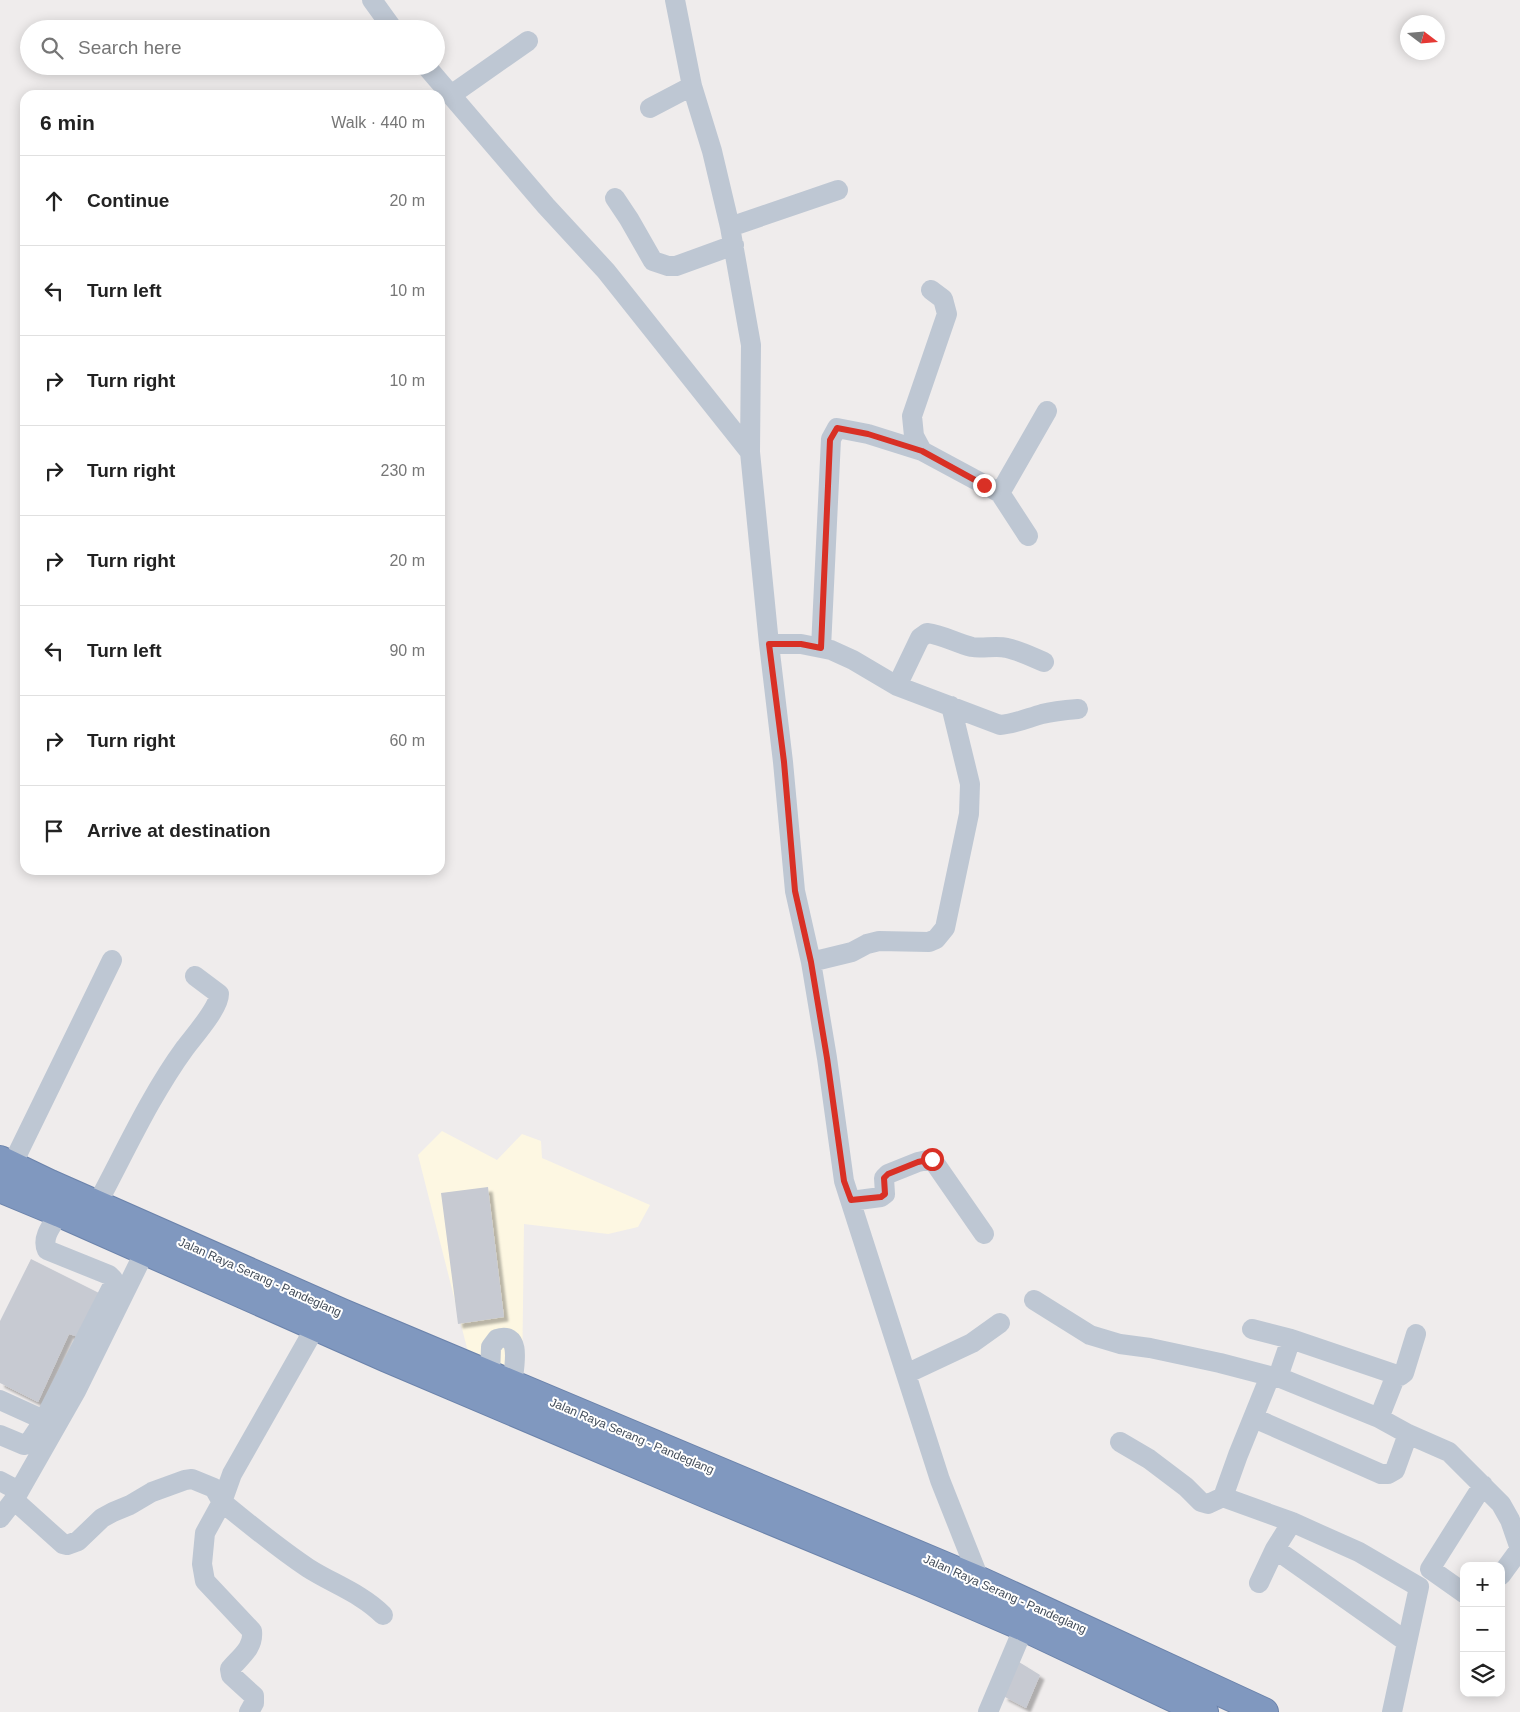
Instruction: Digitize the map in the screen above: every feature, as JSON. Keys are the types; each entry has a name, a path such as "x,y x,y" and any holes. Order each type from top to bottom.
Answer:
{"highway":[{"name":"Jalan Raya Serang - Pandeglang","path":"4,1171 50,1184 98,1204 342,1313 442,1369 721,1500 1024,1627 1204,1712"},
{"name":"Jalan Raya Serang - Pandeglang","path":"4,1171 60,1213 316,1326 442,1369 501,1381 980,1581 1264,1712"}],"street":[{"path":"372,0 386,20"},
{"path":"675,0 692,86 712,151 732,236 751,345 750,452 769,644 784,762 795,891 818,960 827,1058 844,1181 940,1480 980,1581"},
{"path":"459,90 528,41"},
{"path":"438,75 459,90 546,206 606,271 750,452"},
{"path":"650,108 692,86"},
{"path":"615,198 653,261 668,266 676,266 732,236 838,190"},
{"path":"922,451 914,436 912,416 947,314 943,300 936,292 931,290"},
{"path":"1000,493 1047,411"},
{"path":"811,645 830,440 837,428 922,451 1000,493 1028,536"},
{"path":"897,686 920,638 927,633 936,634 975,648 991,646 1008,648 1044,662"},
{"path":"769,644 811,645 831,650 853,660 897,686 1000,725 1012,724 1060,710 1078,710"},
{"path":"818,960 852,952 867,944 879,941 929,942 936,939 945,928 969,814 970,784 951,706"},
{"path":"4,1171 112,960"},
{"path":"98,1204 166,1074 209,1016 219,999 219,994 195,976"},
{"path":"851,1200 881,1197 885,1194 884,1178 888,1174 918,1162 932,1159 984,1234"},
{"path":"0,1435 24,1445 28,1444 44,1420 114,1284 113,1279 109,1275 47,1250 44,1244 46,1237 60,1213"},
{"path":"0,1518 17,1495 76,1391 145,1251"},
{"path":"1034,1300 1090,1335 1120,1344 1150,1348 1274,1377 1379,1418 1408,1434 1449,1452 1501,1504 1510,1520 1520,1549 1505,1570"},
{"path":"906,1374 972,1343 1000,1323"},
{"path":"249,1712 254,1703 254,1696 231,1675 230,1668 248,1649 253,1639 252,1632 205,1581 202,1564 205,1533 222,1502 232,1474 316,1326"},
{"path":"1252,1328 1291,1339 1400,1376 1404,1373 1416,1334"},
{"path":"1223,1497 1238,1455 1291,1339"},
{"path":"1379,1418 1396,1375"},
{"path":"0,1400 44,1420"},
{"path":"1254,1418 1381,1474 1388,1474 1394,1470 1408,1434"},
{"path":"1120,1442 1149,1459 1186,1487 1201,1502 1208,1504 1223,1497 1292,1522 1359,1552 1419,1587"},
{"path":"0,1481 17,1495 63,1544 67,1545 78,1541 102,1518 113,1512 130,1505 152,1492 192,1479 214,1488 222,1502 262,1535 309,1568 372,1604 383,1615"},
{"path":"1392,1712 1419,1587 1483,1485"},
{"path":"1259,1583 1275,1549 1292,1522"},
{"path":"1275,1549 1407,1642"},
{"path":"1430,1569 1460,1591"},
{"path":"988,1712 1024,1627"}],"shaded area":[{"path":"442,1131 497,1160 522,1134 541,1141 542,1158 650,1205 638,1227 608,1234 524,1224 522,1384 470,1360 418,1155"}],"building":[{"path":"488,1187 504,1317 458,1324 441,1193"},
{"path":"31,1259 101,1294 85,1339 69,1334 38,1402 0,1383 0,1321"},
{"path":"1019,1662 1040,1675 1026,1708 1003,1696"}],"route":[{"path":"932,1159 918,1162 888,1174 884,1178 885,1194 881,1197 851,1200 844,1181 827,1058 811,962 795,891 787,815 784,762 769,644 801,644 821,648 830,440 837,428 868,434 904,447 922,451 984,485"}]}
